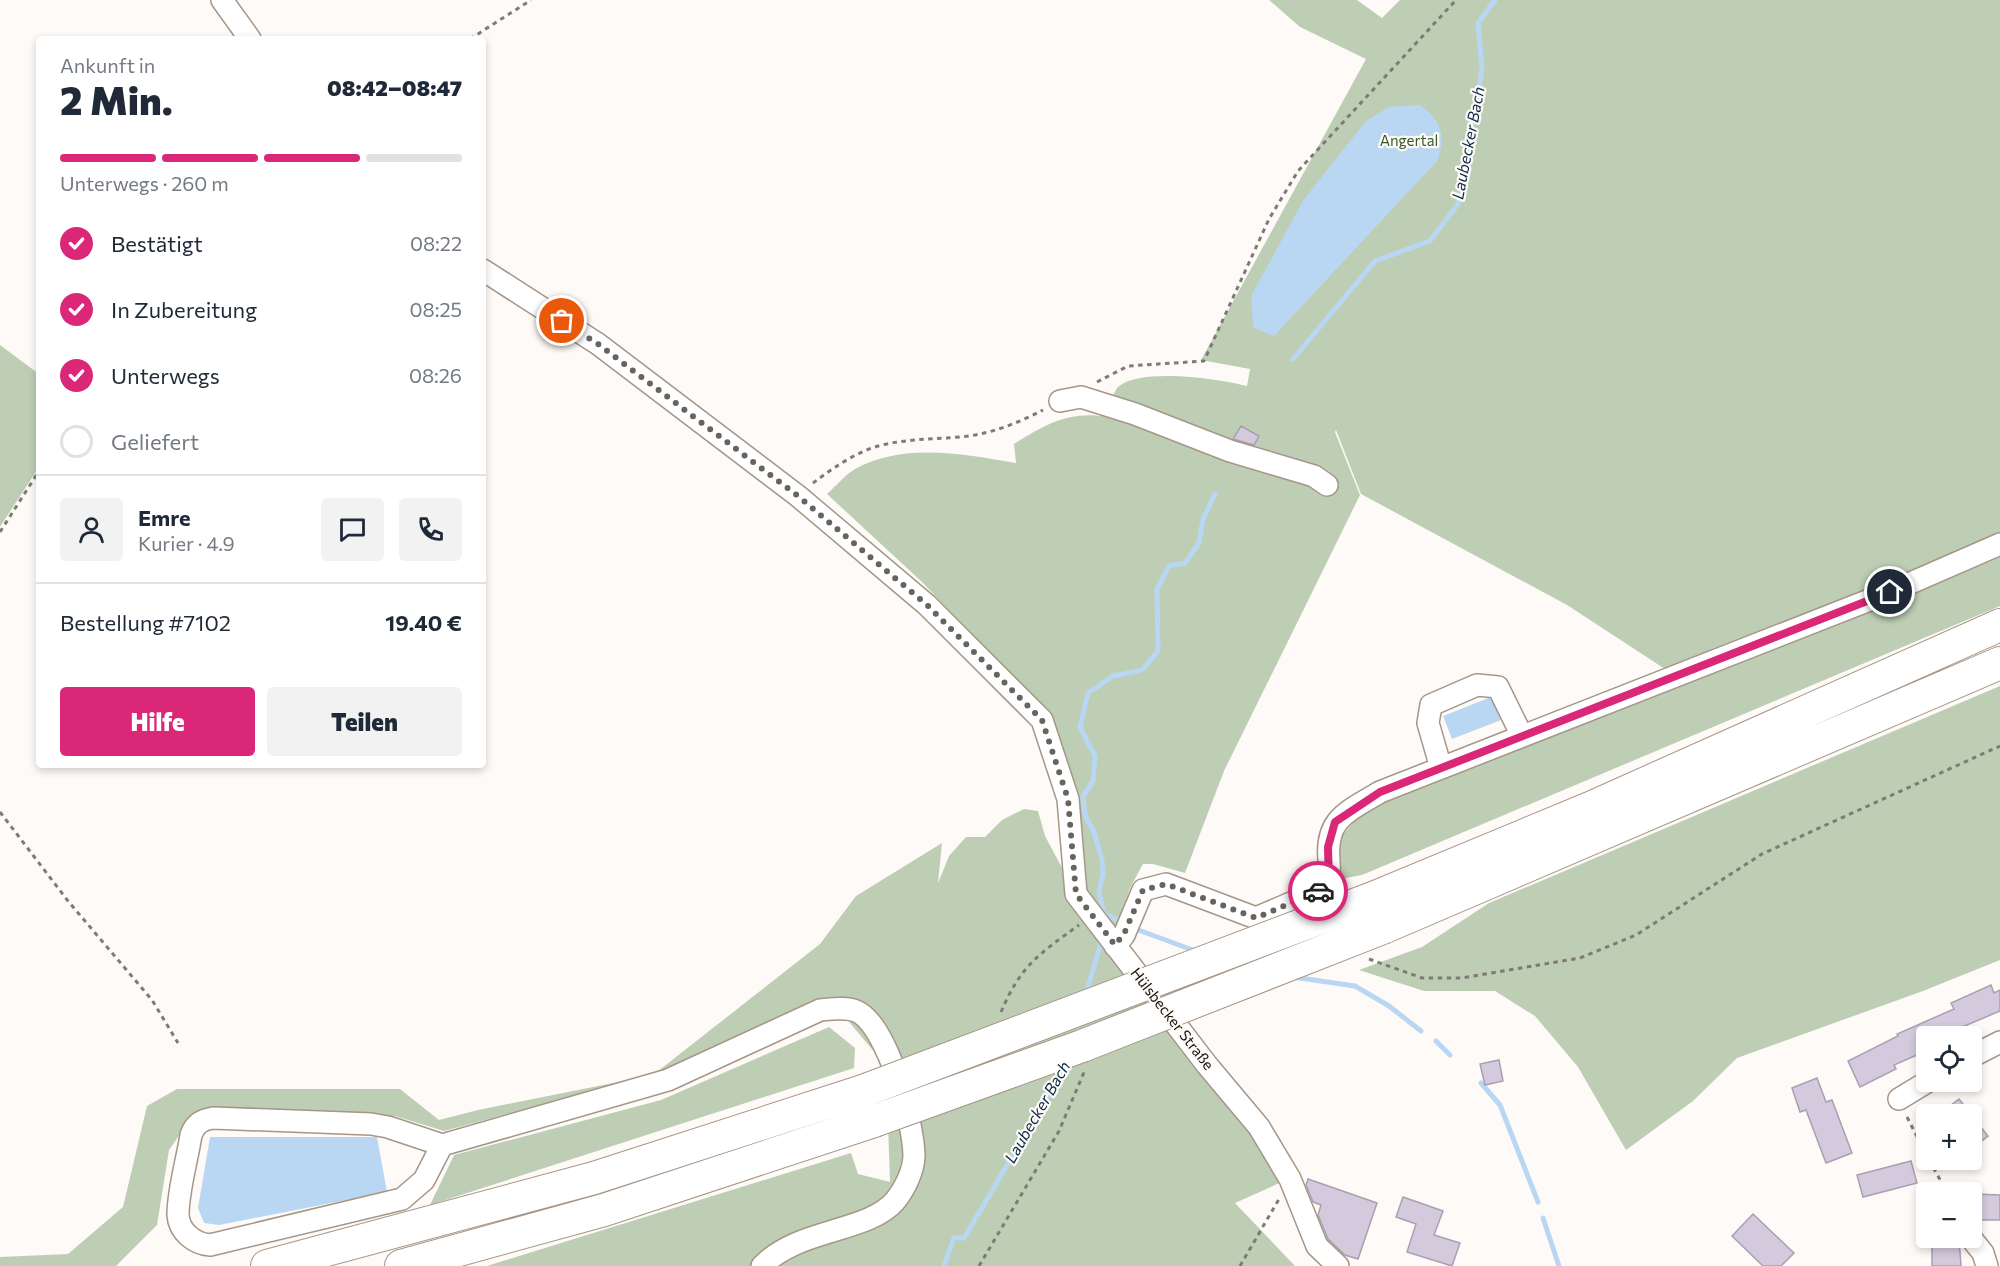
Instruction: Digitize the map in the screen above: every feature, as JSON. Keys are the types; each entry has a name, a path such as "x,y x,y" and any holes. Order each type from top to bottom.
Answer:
{"highway":[{"path":"267,1266 594,1178 863,1091 1373,898 1610,799 2000,625"},
{"path":"401,1266 604,1210 874,1121 1082,1046 1385,927 2000,663"}],"street":[{"path":"222,0 248,36"},
{"name":"Hülsbecker Straße","path":"486,272 598,344 798,496 927,605 1042,720 1068,799 1076,894 1123,931 1207,1065 1259,1127 1290,1179 1317,1246 1338,1266"},
{"path":"1060,401 1081,398 1135,414 1230,451 1314,476 1327,485"},
{"path":"1123,931 1143,890 1166,884 1256,918 1326,888 1329,867 1328,847 1335,822 1341,815 1380,792 1890,592 2000,544"},
{"path":"1441,768 1428,723 1431,705 1477,685 1498,687 1522,736"},
{"path":"442,1145 424,1180 402,1199 210,1245 192,1240 172,1225 191,1135 194,1126 203,1119 371,1124 388,1127 442,1145 668,1080 820,1010 840,1008 859,1012 878,1030 904,1102 914,1156 908,1181 895,1201 880,1213 796,1241 778,1252 762,1266"},
{"path":"1982,1051 2000,1042"},
{"path":"1899,1099 1916,1089"}],"path":[{"path":"475,36 531,0"},
{"path":"798,496 854,456 880,445 986,433 1060,401 1128,366 1204,361 1269,219 1298,171 1456,0"},
{"path":"0,532 36,476"},
{"path":"1367,958 1422,978 1462,978 1580,958 1636,934 1762,854 2000,746"},
{"path":"0,812 68,901 152,1000 178,1043"},
{"path":"979,1266 1059,1131 1087,1064"},
{"path":"1899,1099 1916,1134"},
{"path":"1240,1266 1290,1179"}],"green space":[{"name":"Angertal","path":"1269,0 1357,0 1382,18 1400,0 2000,0 2000,533 1896,581 1665,669 1567,605 1361,494 1336,430 1360,495 1224,771 1185,873 1153,864 1143,864 1130,888 1116,928 1084,890 1045,712 922,582 827,494 855,469 893,455 934,452 1016,463 1014,444 1059,420 1082,415 1108,417 1111,401 1118,387 1144,377 1181,376 1247,386 1250,369 1201,360 1366,59 1300,27"},
{"path":"0,345 36,372 36,472 0,527"},
{"path":"2000,551 2000,606 1362,875 1335,880 1339,840 1362,811"},
{"path":"2000,686 2000,960 1923,991 1737,1058 1693,1101 1626,1150 1578,1067 1535,1016 1495,991 1424,991 1359,970 1422,947 1489,903"},
{"path":"1024,809 1038,811 1045,836 1076,894 1257,1132 1284,1181 1235,1203 1295,1266 487,1266 851,1153 858,1174 890,1182 886,1066 830,999 653,1075 820,944 856,896 942,843 938,883 949,856 966,837 985,837 1002,820"},
{"path":"829,1027 855,1048 854,1068 430,1205 454,1155 661,1100"},
{"path":"653,1075 444,1131 395,1116 193,1116 169,1150 157,1225 116,1266 0,1266 0,1257 68,1254 123,1207 147,1106 177,1089 400,1089 439,1120"}],"water":[{"path":"1420,105 1433,117 1440,129 1441,143 1438,160 1274,336 1253,327 1251,296 1303,201 1366,121 1389,107"},
{"path":"1491,697 1501,720 1452,739 1443,716"},
{"path":"210,1137 377,1137 387,1192 219,1225 204,1223 198,1208"}],"building":[{"path":"1241,426 1259,436 1254,445 1233,439"},
{"path":"1991,985 1994,993 2000,990 2000,1011 1965,1026 1916,1026 1916,1055 1894,1065 1896,1069 1860,1087 1848,1061 1898,1036 1897,1034 1954,1009 1951,1003"},
{"path":"1499,1060 1503,1081 1485,1085 1480,1064"},
{"path":"1817,1078 1826,1102 1832,1100 1852,1153 1826,1163 1806,1110 1800,1112 1792,1088"},
{"path":"1959,1099 1963,1104 1952,1104"},
{"path":"1982,1128 1988,1136 1982,1141"},
{"path":"1911,1161 1917,1182 1863,1197 1857,1175"},
{"path":"1308,1179 1377,1203 1358,1259 1345,1255 1328,1239 1318,1215 1321,1205 1313,1202 1306,1185"},
{"path":"1982,1194 2000,1195 2000,1220 1982,1220"},
{"path":"1403,1197 1443,1211 1434,1235 1460,1243 1452,1266 1407,1252 1416,1224 1396,1217"},
{"path":"1753,1214 1794,1253 1781,1266 1763,1266 1732,1236"},
{"path":"1932,1248 1960,1248 1961,1266 1932,1266"}],"waterway":[{"name":"Laubecker Bach","path":"1293,359 1375,261 1430,241 1458,204 1482,69 1478,23 1495,0"},
{"name":"Laubecker Bach","path":"1105,919 1099,891 1103,874 1102,860 1094,832 1085,815 1083,796 1093,781 1095,756 1080,727 1088,693 1113,676 1142,670 1158,651 1157,589 1169,566 1185,563 1199,543 1203,519 1215,494"},
{"path":"1105,914 1125,924"},
{"path":"1133,928 1198,952"},
{"name":"Laubecker Bach","path":"1086,994 1102,939"},
{"path":"1293,977 1355,986 1389,1006 1421,1031"},
{"path":"1436,1041 1450,1055"},
{"name":"Laubecker Bach","path":"944,1266 954,1238 964,1238 1067,1064"},
{"path":"1481,1083 1500,1105 1538,1202"},
{"path":"1543,1218 1559,1266"}],"way so far":[{"path":"562,321 598,344 798,496 927,605 1042,720 1068,799 1076,894 1115,945 1124,934 1130,914 1143,890 1166,884 1256,918 1318,891"}],"route":[{"path":"1318,891 1329,884 1328,847 1335,822 1341,815 1380,792 1890,592"}]}
